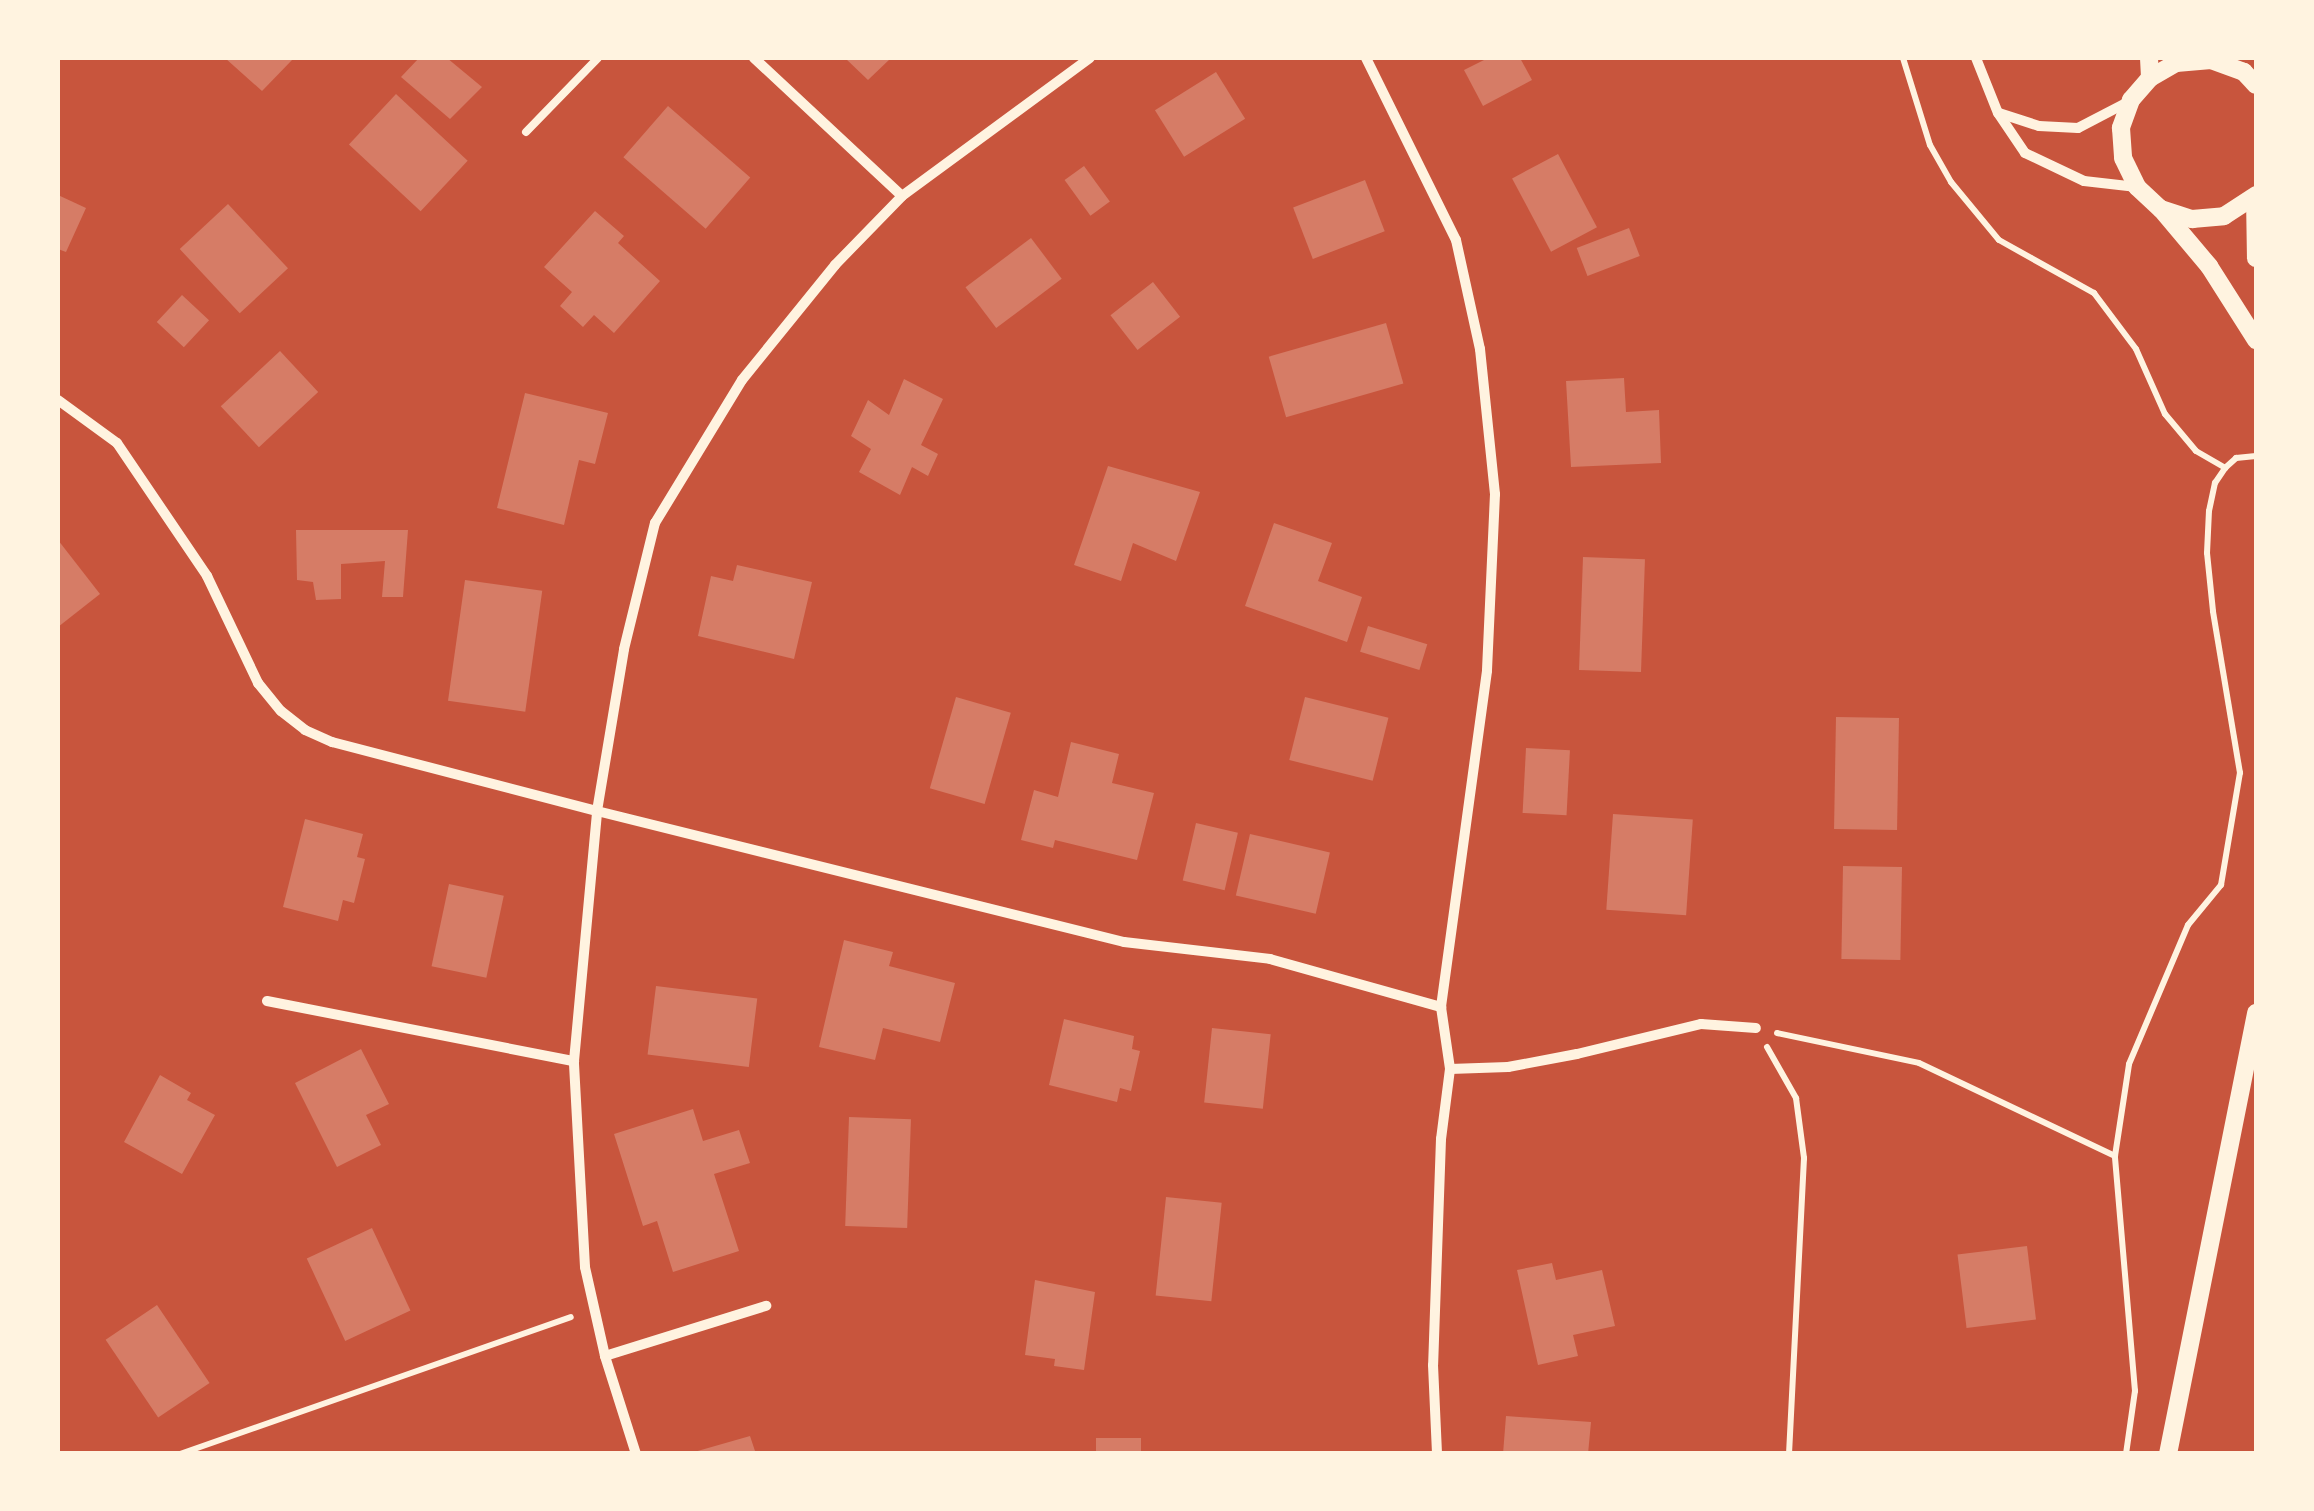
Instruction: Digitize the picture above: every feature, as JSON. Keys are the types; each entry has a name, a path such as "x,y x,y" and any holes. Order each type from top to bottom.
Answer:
{"street":[{"path":"754,58 902,196"},
{"path":"636,1454 584,1266 574,1061 597,811 624,649 655,523 742,380 835,265 902,196 1090,58"},
{"path":"1366,58 1456,240 1480,350 1496,494 1487,671 1442,1007 1450,1069 1441,1140 1433,1366 1437,1454"},
{"path":"1976,58 1998,113 2025,154 2084,182 2137,187"},
{"path":"2149,58 2150,78"},
{"path":"2245,72 2211,60 2176,64 2150,78 2131,100 2121,128 2123,158 2137,187 2210,266 2256,340"},
{"path":"1998,113 2039,126 2078,128 2131,100"},
{"path":"2161,209 2192,218 2224,216 2256,196"},
{"path":"2256,196 2256,258"},
{"path":"58,400 117,444 206,576 258,683 281,710 306,730 332,742 1124,942 1270,959 1442,1007"},
{"path":"267,1001 574,1061"},
{"path":"2168,1454 2256,1013"},
{"path":"1450,1069 1508,1067 1700,1024 1756,1028"},
{"path":"606,1356 766,1306"}],"lane":[{"path":"526,132 598,58"}],"path":[{"path":"1903,58 1930,145 1951,182 1999,240 2094,293 2136,349 2165,414 2196,451 2225,468"},
{"path":"2126,1454 2135,1391 2116,1156 2129,1064 2188,926 2221,885 2240,772 2207,553 2215,483 2236,458 2256,456"},
{"path":"1756,1028 1919,1063 2116,1156"},
{"path":"1756,1028 1796,1098 1804,1158 1788,1454"},
{"path":"180,1454 594,1308"}],"building":[{"path":"225,58 294,58 262,91"},
{"path":"419,58 447,58 482,87 450,119 401,77"},
{"path":"845,58 891,58 868,80"},
{"path":"1488,58 1520,58 1532,80 1483,106 1464,70"},
{"path":"1216,72 1245,119 1184,157 1155,110"},
{"path":"396,94 468,161 421,211 349,144"},
{"path":"668,106 750,178 706,229 623,157"},
{"path":"1558,154 1597,227 1551,252 1512,178"},
{"path":"1084,166 1110,202 1090,216 1065,180"},
{"path":"1365,180 1385,231 1313,259 1293,208"},
{"path":"58,195 86,208 66,252 58,249"},
{"path":"228,204 288,268 240,313 180,249"},
{"path":"595,211 624,236 618,243 660,281 614,333 594,315 583,327 560,306 572,292 544,267"},
{"path":"1629,228 1640,256 1587,276 1577,248"},
{"path":"1031,238 1062,279 996,328 966,287"},
{"path":"1153,282 1180,317 1138,350 1110,315"},
{"path":"182,295 209,320 184,347 157,322"},
{"path":"1386,323 1403,384 1286,417 1269,357"},
{"path":"280,351 318,392 259,447 221,406"},
{"path":"1624,378 1626,412 1659,410 1661,463 1571,467 1566,381"},
{"path":"904,379 943,399 921,445 938,454 928,476 912,467 900,495 859,472 871,449 851,436 868,400 889,415"},
{"path":"525,393 608,413 595,464 579,460 564,525 497,508"},
{"path":"1108,466 1200,492 1176,561 1133,543 1121,581 1074,565"},
{"path":"1274,523 1332,543 1318,581 1362,597 1347,642 1245,606"},
{"path":"296,530 408,530 403,597 382,597 385,561 341,564 341,599 316,600 313,582 297,580"},
{"path":"58,540 100,594 58,627"},
{"path":"1583,557 1645,559 1641,672 1579,670"},
{"path":"737,565 812,582 794,659 698,636 711,576 733,581"},
{"path":"465,580 542,591 525,712 448,701"},
{"path":"1368,626 1427,644 1419,670 1360,652"},
{"path":"956,697 1011,713 985,804 930,788"},
{"path":"1305,697 1388,718 1373,781 1289,760"},
{"path":"1836,717 1899,718 1897,830 1834,829"},
{"path":"1071,742 1119,754 1112,783 1154,793 1137,860 1055,840 1053,848 1021,840 1034,790 1058,797"},
{"path":"1526,748 1570,750 1567,815 1523,813"},
{"path":"1613,814 1693,820 1686,915 1606,910"},
{"path":"305,819 363,834 357,857 365,859 354,903 343,900 338,921 283,907"},
{"path":"1196,823 1238,833 1225,890 1183,880"},
{"path":"1250,834 1330,852 1316,914 1236,895"},
{"path":"1843,866 1902,867 1900,960 1841,959"},
{"path":"449,884 504,896 486,978 432,966"},
{"path":"844,940 893,952 889,966 955,983 940,1042 883,1028 875,1060 819,1047"},
{"path":"656,986 757,998 749,1067 648,1054"},
{"path":"1064,1019 1134,1036 1132,1049 1140,1051 1131,1091 1120,1088 1117,1102 1049,1085"},
{"path":"1212,1028 1271,1034 1263,1109 1204,1103"},
{"path":"361,1049 389,1104 366,1115 381,1145 337,1167 295,1083"},
{"path":"160,1075 191,1093 187,1100 215,1115 182,1174 124,1142"},
{"path":"693,1109 703,1141 739,1130 750,1163 714,1174 739,1251 673,1272 657,1221 643,1226 614,1134"},
{"path":"849,1117 911,1119 907,1228 845,1226"},
{"path":"1166,1197 1222,1203 1211,1301 1156,1295"},
{"path":"372,1228 410,1310 345,1341 307,1258"},
{"path":"2027,1246 2036,1319 1967,1328 1958,1255"},
{"path":"1552,1263 1556,1280 1602,1270 1615,1326 1573,1335 1578,1356 1538,1365 1517,1270"},
{"path":"1035,1280 1095,1292 1084,1370 1054,1366 1055,1359 1025,1355"},
{"path":"157,1305 210,1383 158,1418 106,1340"},
{"path":"1506,1416 1591,1422 1588,1454 1503,1454"},
{"path":"750,1436 756,1454 694,1454 694,1452"},
{"path":"1096,1438 1141,1438 1141,1454 1096,1454"}]}
